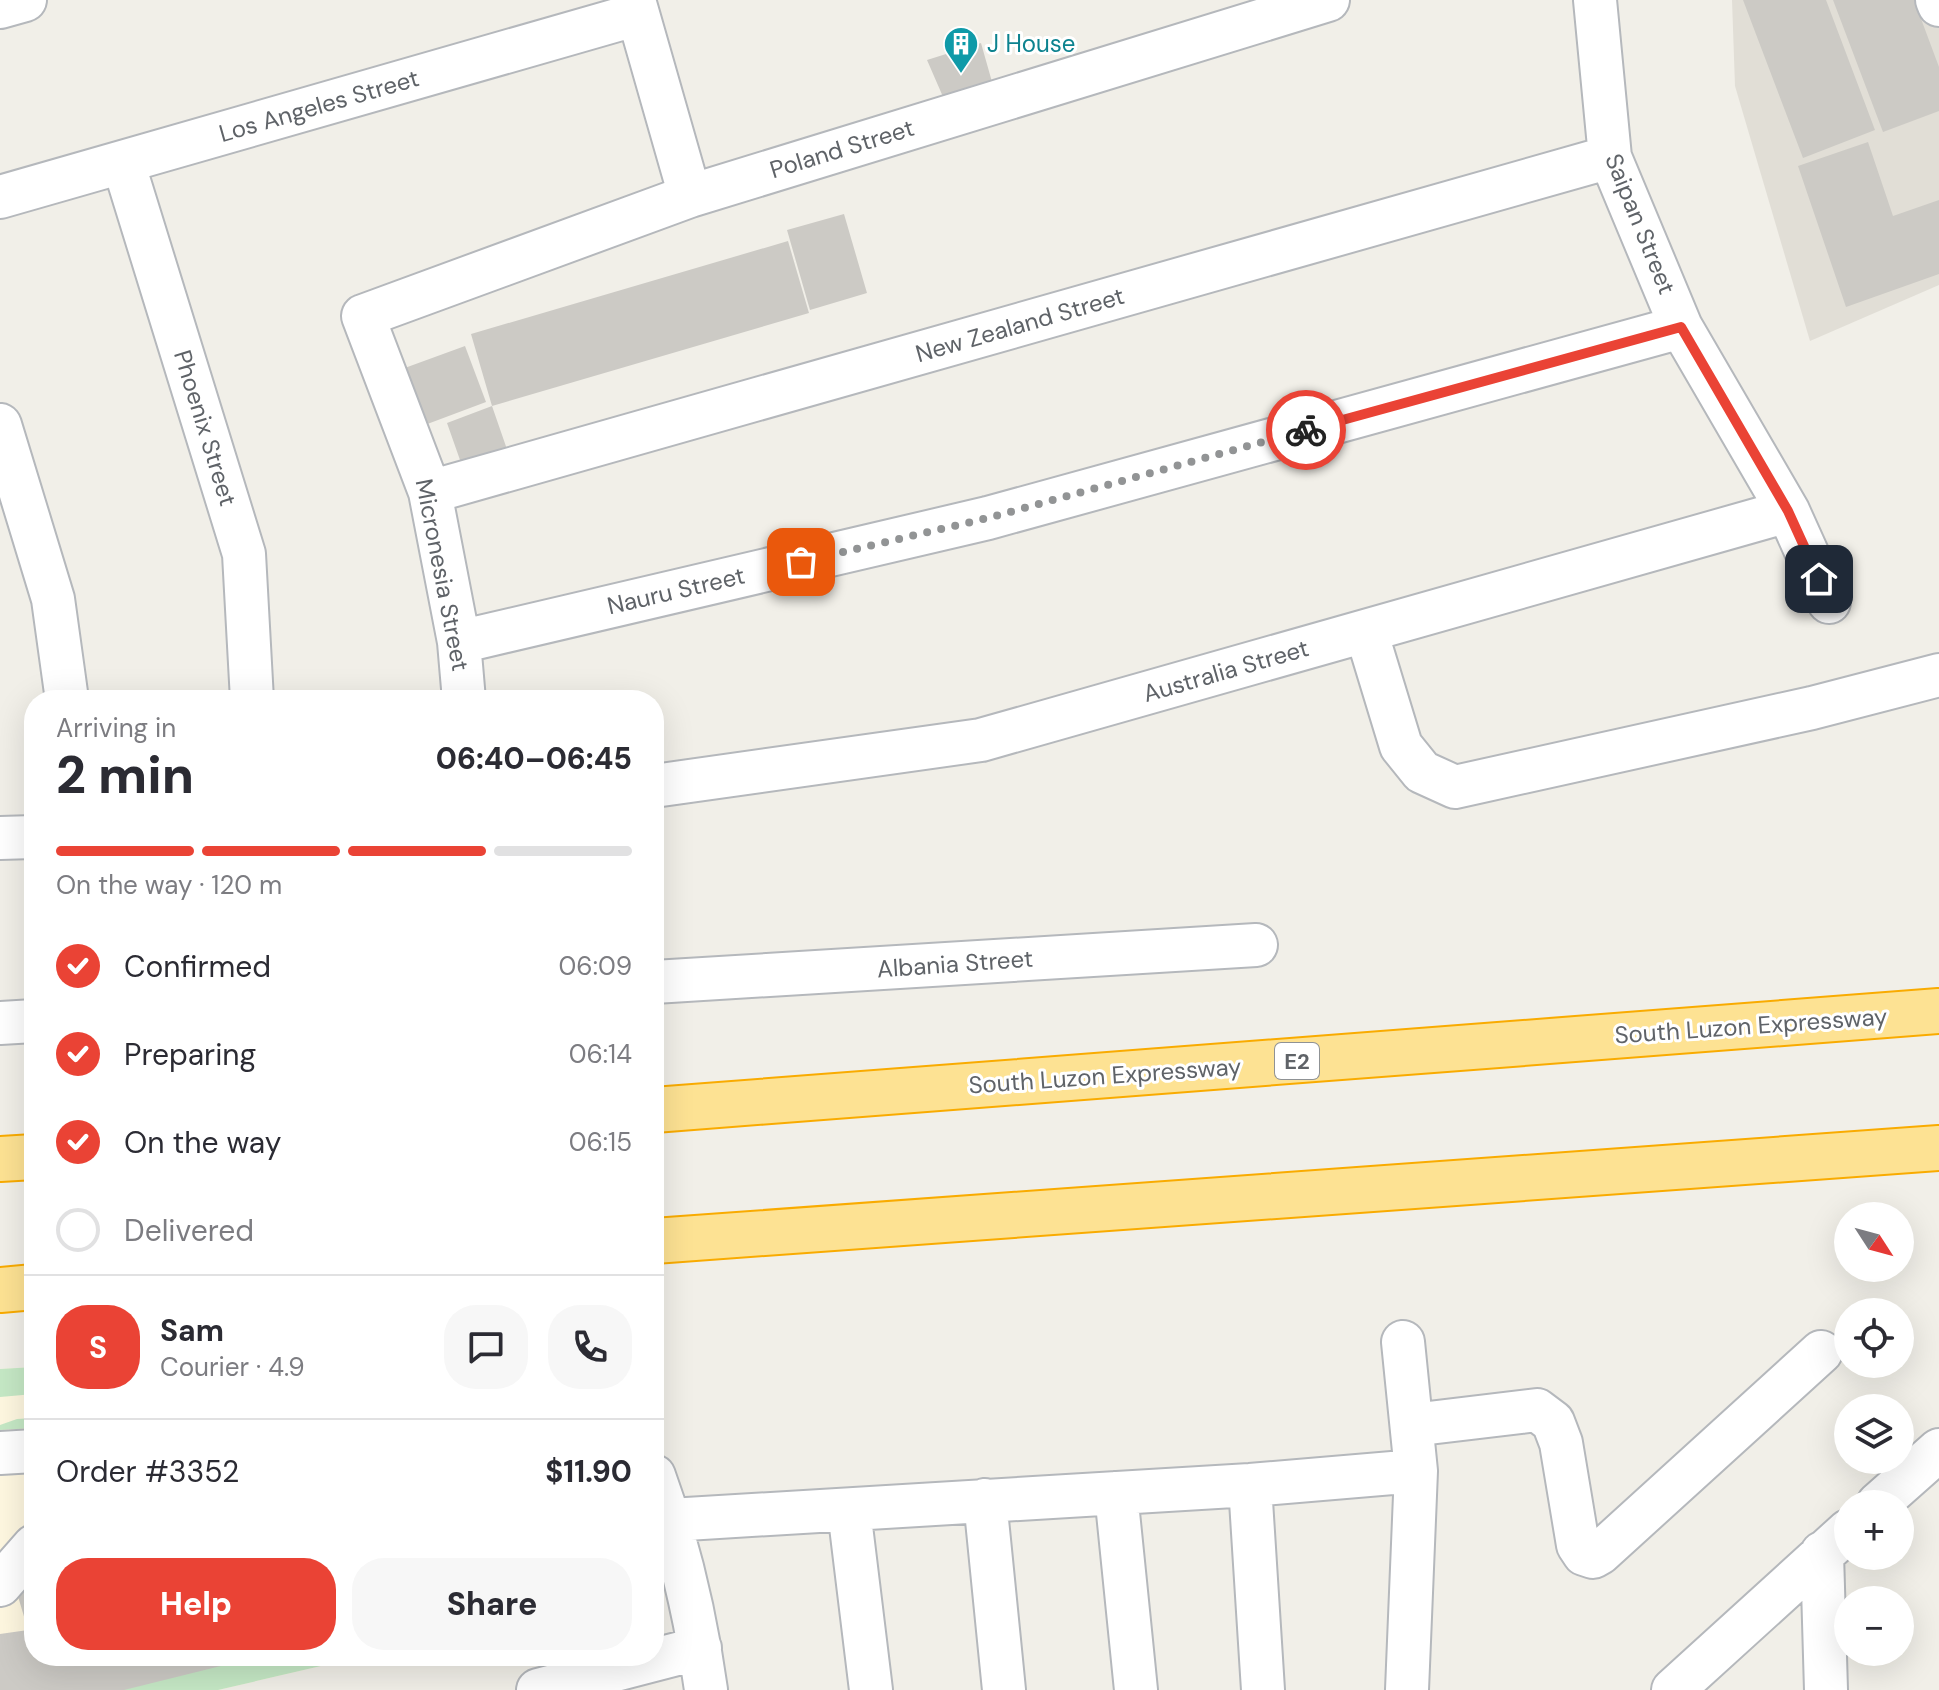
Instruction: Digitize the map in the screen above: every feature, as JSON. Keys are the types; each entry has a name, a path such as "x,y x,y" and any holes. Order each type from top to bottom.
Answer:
{"highway":[{"name":"South Luzon Expressway","path":"664,1109 1939,1011"},
{"path":"664,1240 1939,1148"},
{"path":"0,1159 24,1158"},
{"path":"0,1290 24,1288"}],"street":[{"path":"0,7 25,0"},
{"name":"Poland Street","path":"363,316 690,196 1328,0"},
{"name":"Saipan Street","path":"1595,0 1610,157 1681,327 1788,511 1829,602"},
{"path":"636,7 690,196"},
{"name":"Los Angeles Street","path":"0,197 636,7"},
{"name":"New Zealand Street","path":"430,492 1610,157"},
{"name":"Phoenix Street","path":"123,162 244,554 251,690"},
{"name":"Micronesia Street","path":"363,316 430,492 459,642 463,690"},
{"name":"Nauru Street","path":"459,642 988,518 1681,327"},
{"path":"0,425 53,599 66,690"},
{"name":"Australia Street","path":"664,785 981,740 1788,511"},
{"path":"1366,631 1401,746 1422,772 1455,787 1812,708 1939,675"},
{"path":"0,838 24,837"},
{"name":"Albania Street","path":"664,981 1256,945"},
{"path":"0,1023 24,1022"},
{"path":"1403,1342 1416,1471 1407,1690"},
{"path":"1412,1425 1537,1410 1553,1422 1561,1443 1578,1545 1584,1554 1593,1557 1821,1352"},
{"path":"1894,1490 1939,1450"},
{"path":"0,1453 24,1452"},
{"path":"670,1520 1250,1485 1416,1471"},
{"path":"1250,1485 1263,1690"},
{"path":"1116,1493 1136,1690"},
{"path":"985,1500 1004,1690"},
{"path":"664,1504 700,1648 706,1690"},
{"path":"849,1510 871,1690"},
{"path":"1673,1690 1834,1543"},
{"path":"0,1585 24,1557"},
{"path":"1826,1690 1834,1558"},
{"path":"664,1657 700,1648"},
{"path":"538,1690 631,1666"}],"shaded area":[{"path":"1732,0 1939,0 1939,285 1810,341 1735,86"},
{"path":"24,1368 24,1666 321,1666 218,1690 0,1690 0,1369"}],"green space":[{"path":"24,1368 24,1395 0,1397 0,1369"},
{"path":"24,1419 24,1429 0,1430 0,1425"},
{"path":"44,1666 321,1666 218,1690 17,1690 31,1681"}],"building":[{"path":"1743,0 1826,0 1875,130 1803,158"},
{"path":"1833,0 1914,0 1939,67 1939,111 1883,132"},
{"name":"J House","path":"981,43 994,89 947,106 927,60"},
{"path":"1868,142 1893,216 1939,200 1939,274 1846,307 1798,166"},
{"path":"844,214 867,293 810,310 787,230"},
{"path":"788,241 809,313 492,406 471,334"},
{"path":"465,346 486,402 422,426 402,369"},
{"path":"492,406 511,461 466,477 447,423"},
{"path":"24,1591 24,1617 17,1593"},
{"path":"24,1631 24,1666 221,1666 124,1690 0,1690 0,1634"}],"way so far":[{"path":"801,562 988,518 1306,430"}],"place":[{"name":"J House","path":"961,75"}],"route":[{"path":"1306,430 1681,327 1788,511 1819,579"}]}
